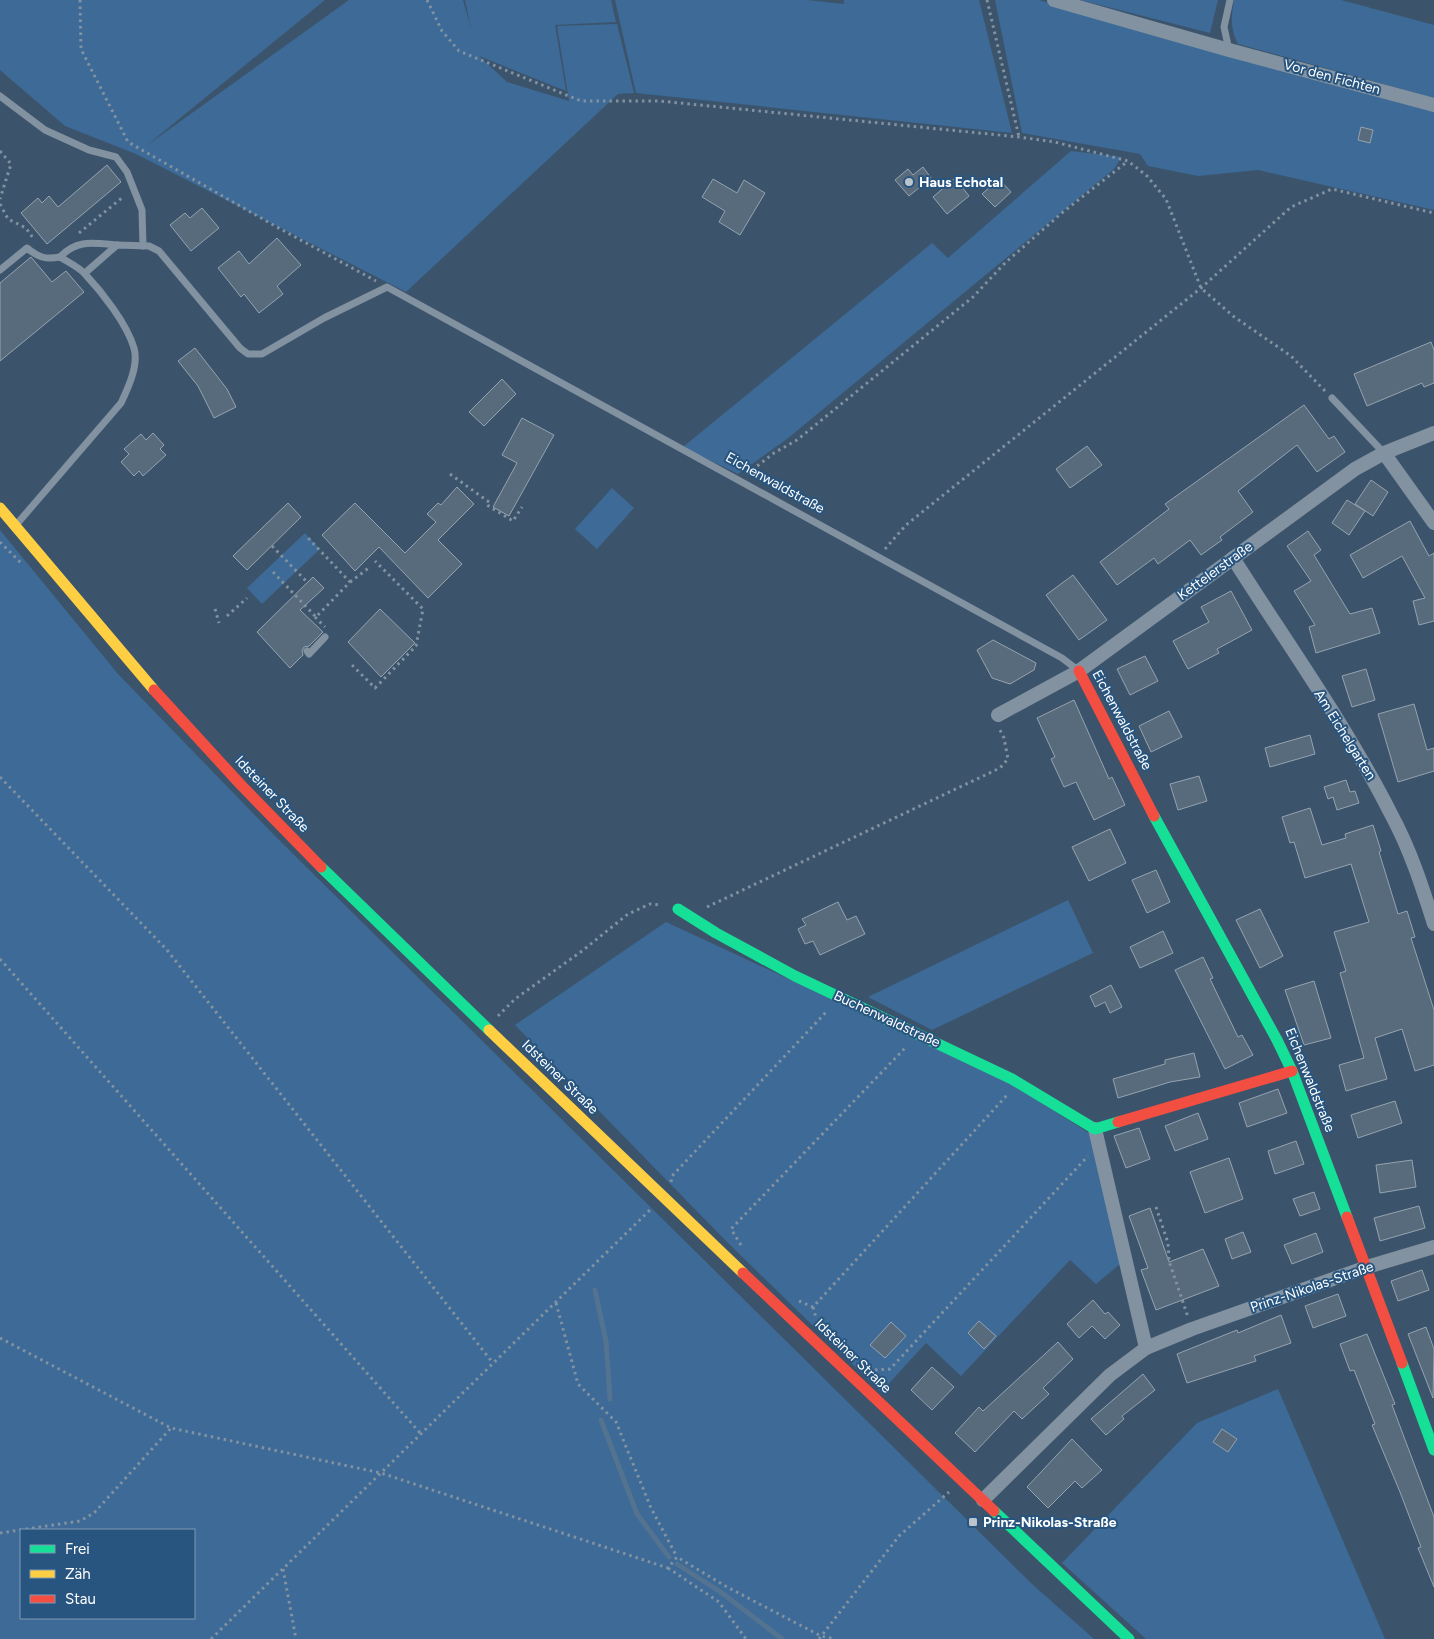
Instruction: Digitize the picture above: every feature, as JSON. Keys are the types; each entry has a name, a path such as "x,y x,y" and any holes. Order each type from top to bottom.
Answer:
{"street":[{"name":"Vor den Fichten","path":"1054,0 1229,50 1434,105"},
{"name":"Kettelerstraße","path":"998,715 1080,671 1355,469 1384,453 1434,432"},
{"path":"1384,453 1434,523"},
{"name":"Idsteiner Straße","path":"0,508 135,669 241,785 349,895 1129,1639"},
{"name":"Am Eichelgarten","path":"1233,558 1354,748 1392,814 1416,870 1434,924"},
{"name":"Eichenwaldstraße","path":"1080,671 1159,826 1222,935 1271,1026 1292,1071 1434,1450"},
{"name":"Buchenwaldstraße","path":"678,909 720,937 838,997 1018,1083 1095,1129"},
{"path":"1146,1348 1095,1129 1292,1071"},
{"name":"Prinz-Nikolas-Straße","path":"983,1500 1110,1375 1146,1348 1192,1329 1367,1267 1434,1247"}],"lane":[{"path":"1229,50 1224,27 1230,0"},
{"path":"0,96 45,130 90,150 116,157 127,172 142,210 143,246"},
{"path":"0,270 27,248 38,257 50,259 60,257 68,248 82,243 153,247 159,251 240,348 248,354 262,354 324,318 387,287"},
{"path":"85,273 117,245"},
{"path":"16,526 121,403 132,380 134,348 122,321 85,273 60,257"},
{"name":"Eichenwaldstraße","path":"387,287 1062,658 1080,671"},
{"path":"1332,398 1384,453"},
{"path":"307,651 309,654 327,634"}],"path":[{"path":"80,0 81,49 128,142 387,287"},
{"path":"427,0 442,31 459,50 581,101 660,101 1019,137 1055,142 1128,161 1147,176 1166,199 1201,288 1233,316 1292,356 1332,398"},
{"path":"987,0 1019,137"},
{"path":"0,151 11,164 0,199"},
{"path":"739,480 774,453 797,440 973,297 1005,263 1128,161"},
{"path":"878,557 906,525 1201,288 1290,207 1332,189 1434,213"},
{"path":"68,248 80,231 123,197"},
{"path":"0,204 8,219 26,228 34,239 27,248"},
{"path":"450,474 489,502 486,506 513,522 522,507"},
{"path":"308,538 350,582"},
{"path":"272,546 307,582"},
{"path":"352,665 375,688 416,646 423,609 375,561"},
{"path":"315,616 350,582 370,567"},
{"path":"273,572 315,616 327,634"},
{"path":"227,616 247,598"},
{"path":"214,609 219,623"},
{"path":"486,1027 515,999 628,914 650,904 689,910 706,907 1000,768 1008,760 1007,751 994,719 998,715"},
{"path":"0,777 168,950 493,1363"},
{"path":"0,959 421,1434"},
{"path":"672,1176 838,997"},
{"path":"745,1251 731,1230 918,1034"},
{"path":"813,1307 1018,1083"},
{"path":"860,1358 874,1370 890,1369 1099,1144"},
{"path":"211,1639 664,1197"},
{"path":"1156,1207 1168,1243 1169,1261 1192,1329"},
{"path":"795,1299 813,1307"},
{"path":"556,1303 578,1384 616,1422 651,1508 677,1557 820,1638 835,1639"},
{"path":"813,1307 817,1323"},
{"path":"0,1338 171,1428 381,1472 668,1568 719,1602 746,1639"},
{"path":"27,1529 80,1521 94,1513 171,1428"},
{"path":"820,1638 899,1536 962,1481"},
{"path":"0,1533 20,1530"},
{"path":"668,1568 677,1557"},
{"path":"283,1568 296,1639"}],"shaded area":[{"path":"0,0 325,0 146,146 349,0 463,0 471,29 465,0 611,0 616,22 555,25 566,91 479,56 507,82 569,101 557,26 617,24 634,93 618,94 406,292 136,154 65,126 0,70"},
{"path":"615,0 807,0 844,4 844,0 979,0 1012,133 636,93"},
{"path":"995,0 1039,0 1434,105 1434,210 1258,170 1198,176 1148,166 1140,154 1022,133"},
{"path":"1080,0 1218,0 1210,33"},
{"path":"1234,0 1341,0 1434,25 1434,98 1238,44 1232,22"},
{"path":"1071,151 1121,157 1115,168 787,439 738,474 683,447 932,243 948,258"},
{"path":"612,488 634,508 597,549 575,529"},
{"path":"0,530 118,674 279,840 1032,1584 1094,1639 0,1639"},
{"path":"305,533 320,549 262,604 247,588"},
{"path":"1068,900 1093,953 932,1030 868,997"},
{"path":"666,922 1004,1079 1092,1135 1120,1264 1096,1284 1070,1260 961,1376 926,1343 881,1392 728,1243 515,1025"},
{"path":"1278,1389 1385,1639 1146,1639 1062,1563 1197,1423"}],"building":[{"path":"1361,127 1373,130 1370,143 1358,140"},
{"path":"107,165 121,182 47,244 21,213 38,198 42,203 49,196 58,207"},
{"name":"Haus Echotal","path":"923,167 931,178 909,196 895,180 908,169 913,175"},
{"path":"955,178 969,196 947,214 933,197"},
{"path":"713,179 737,193 744,180 765,193 740,235 719,222 725,211 702,197"},
{"path":"999,179 1011,192 995,207 982,194"},
{"path":"202,208 219,228 191,251 170,225 185,213 190,218"},
{"path":"277,238 301,265 277,286 283,294 259,313 244,294 241,297 218,268 239,251 249,264"},
{"path":"31,257 52,282 66,271 84,292 0,361 0,283"},
{"path":"1431,342 1434,350 1434,383 1424,387 1422,383 1367,406 1354,374"},
{"path":"195,348 227,389 236,407 214,418 198,386 178,361"},
{"path":"502,379 516,394 484,426 469,412"},
{"path":"1304,405 1329,439 1334,436 1345,452 1317,472 1297,445 1238,491 1253,512 1220,537 1222,540 1201,555 1190,540 1158,564 1154,558 1117,585 1100,562 1169,509 1165,504"},
{"path":"522,418 554,435 509,516 493,507 517,463 502,455"},
{"path":"153,433 164,445 160,449 166,455 143,476 139,471 134,476 121,462 129,454 124,449 141,434 146,440"},
{"path":"1087,446 1102,465 1070,488 1056,469"},
{"path":"1371,480 1388,492 1373,516 1355,504"},
{"path":"457,487 474,504 438,540 462,564 428,598 379,547 355,571 322,535 355,503 405,553 436,522 427,514 438,503 441,505"},
{"path":"1347,500 1365,511 1349,535 1332,523"},
{"path":"288,503 301,517 247,570 233,556"},
{"path":"1410,521 1429,556 1434,553 1434,621 1419,625 1413,601 1425,598 1402,556 1363,578 1350,555"},
{"path":"1308,531 1321,550 1314,555 1350,614 1372,608 1380,633 1316,653 1309,627 1315,625 1294,591 1311,581 1287,546"},
{"path":"1073,575 1107,620 1079,640 1046,595"},
{"path":"313,577 324,588 300,610 323,632 309,646 304,647 303,655 290,668 257,632"},
{"path":"1231,591 1252,630 1217,649 1219,653 1188,669 1173,641 1209,622 1201,607"},
{"path":"380,609 415,643 381,677 348,642"},
{"path":"993,640 1036,663 1034,670 1010,684 992,678 977,650"},
{"path":"1145,656 1158,681 1130,695 1117,669"},
{"path":"1366,669 1375,700 1352,707 1342,676"},
{"path":"1074,700 1109,779 1112,777 1125,805 1094,820 1076,782 1064,787 1051,759 1055,757 1037,718"},
{"path":"1414,704 1427,750 1434,748 1434,771 1398,782 1378,714"},
{"path":"1169,711 1182,737 1151,752 1139,726"},
{"path":"1310,735 1315,754 1270,767 1265,748"},
{"path":"1199,776 1207,801 1178,810 1170,784"},
{"path":"1346,780 1350,792 1355,791 1359,803 1337,810 1333,797 1328,799 1324,787"},
{"path":"1310,808 1322,845 1346,838 1345,834 1373,825 1381,851 1379,852 1398,914 1407,911 1415,937 1411,938 1434,1010 1434,1065 1415,1071 1402,1029 1375,1038 1387,1079 1346,1091 1339,1065 1364,1058 1340,973 1346,971 1334,932 1369,922 1351,864 1305,878 1294,842 1290,843 1282,817"},
{"path":"1110,829 1126,863 1089,881 1072,847"},
{"path":"1156,870 1170,902 1147,913 1132,880"},
{"path":"838,902 847,920 856,916 865,934 820,955 813,941 805,944 798,929 806,925 802,919"},
{"path":"1260,909 1283,956 1260,968 1236,920"},
{"path":"1163,931 1173,953 1140,968 1130,947"},
{"path":"1203,957 1213,978 1210,979 1238,1037 1242,1035 1253,1055 1225,1069 1175,970"},
{"path":"1314,981 1331,1038 1304,1045 1285,990"},
{"path":"1111,985 1122,1007 1110,1013 1105,1002 1095,1007 1090,996"},
{"path":"1194,1053 1200,1077 1170,1082 1118,1098 1113,1079 1165,1064 1165,1060"},
{"path":"1278,1089 1287,1113 1247,1127 1239,1103"},
{"path":"1395,1101 1402,1123 1358,1138 1351,1115"},
{"path":"1198,1113 1208,1139 1175,1151 1165,1126"},
{"path":"1139,1128 1150,1159 1126,1168 1114,1136"},
{"path":"1296,1141 1304,1164 1275,1174 1268,1151"},
{"path":"1229,1158 1243,1199 1205,1213 1190,1172"},
{"path":"1412,1160 1416,1187 1380,1193 1376,1165"},
{"path":"1314,1192 1320,1209 1300,1216 1293,1199"},
{"path":"1419,1206 1425,1228 1380,1241 1374,1218"},
{"path":"1150,1208 1169,1262 1203,1249 1219,1286 1156,1310 1141,1270 1148,1268 1129,1216"},
{"path":"1243,1232 1251,1252 1232,1259 1225,1239"},
{"path":"1316,1233 1323,1252 1292,1264 1284,1245"},
{"path":"1422,1270 1429,1290 1398,1301 1391,1281"},
{"path":"1338,1294 1346,1316 1313,1328 1305,1306"},
{"path":"1093,1300 1105,1314 1108,1312 1120,1325 1105,1339 1092,1326 1079,1338 1067,1324"},
{"path":"1281,1315 1291,1343 1254,1356 1256,1361 1187,1383 1177,1354 1237,1330 1238,1333"},
{"path":"979,1321 996,1336 984,1349 968,1333"},
{"path":"891,1322 906,1336 885,1358 870,1345"},
{"path":"1426,1327 1434,1349 1433,1398 1408,1334"},
{"path":"1367,1334 1395,1404 1392,1405 1434,1517 1434,1587 1418,1548 1421,1547 1400,1492 1372,1425 1375,1424 1354,1370 1350,1371 1340,1344"},
{"path":"1058,1342 1073,1359 1043,1388 1049,1394 1022,1419 1014,1411 975,1452 955,1433 979,1407 983,1411"},
{"path":"932,1367 954,1387 932,1410 911,1390"},
{"path":"1143,1374 1155,1390 1122,1416 1124,1419 1106,1435 1091,1419"},
{"path":"1222,1429 1237,1439 1228,1452 1213,1442"},
{"path":"1072,1439 1102,1470 1082,1488 1075,1481 1048,1508 1027,1487"}],"waterway":[{"path":"595,1290 606,1341 610,1399"},
{"path":"601,1420 637,1514 669,1557"},
{"path":"677,1564 722,1593 782,1639"}],"traffic: fast":[{"path":"1154,816 1277,1040 1292,1071 1347,1217"},
{"path":"321,867 489,1030"},
{"path":"678,909 716,933 795,976 1012,1079 1095,1129 1118,1122"},
{"path":"1402,1363 1434,1450"},
{"path":"994,1511 1129,1639"}],"traffic: slow":[{"path":"0,508 154,690"},
{"path":"489,1030 743,1273"}],"traffic: jam":[{"path":"1079,671 1154,816"},
{"path":"154,690 241,785 321,867"},
{"path":"1118,1122 1292,1071"},
{"path":"1347,1217 1402,1363"},
{"path":"743,1273 994,1511"}],"place":[{"name":"Haus Echotal","path":"909,182"},
{"name":"Prinz-Nikolas-Straße","path":"973,1522"}]}
